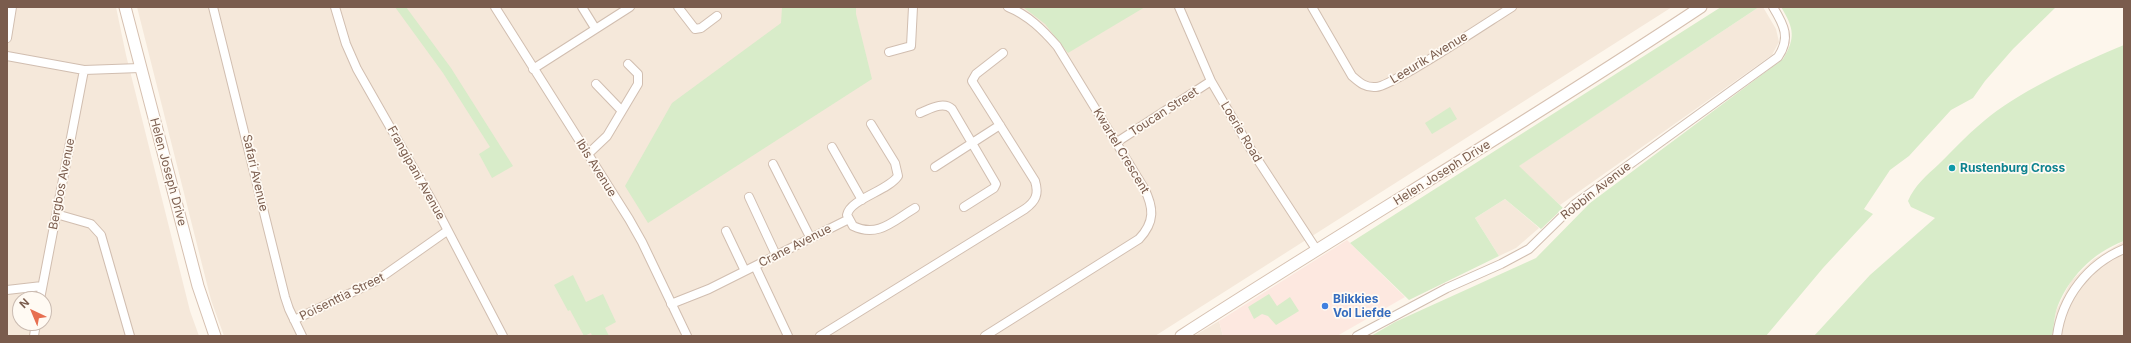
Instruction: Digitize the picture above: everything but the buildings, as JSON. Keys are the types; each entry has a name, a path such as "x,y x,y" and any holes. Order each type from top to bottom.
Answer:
{"street":[{"path":"7,38 12,7"},
{"name":"Helen Joseph Drive","path":"125,7 198,286 215,336"},
{"name":"Safari Avenue","path":"213,7 236,92 270,241 289,309 302,336"},
{"name":"Frangipani Avenue","path":"335,7 346,44 357,69 435,206 503,336"},
{"name":"Ibis Avenue","path":"495,7 642,242 687,336"},
{"path":"582,7 595,28"},
{"path":"533,70 595,28 630,7"},
{"path":"678,7 695,29 701,28 717,16"},
{"path":"889,52 911,46 913,7"},
{"name":"Kwartel Crescent","path":"986,336 1125,249 1145,232 1152,216 1152,206 1144,188 1057,46 1044,30 1008,7"},
{"name":"Loerie Road","path":"1179,7 1211,82 1250,148 1316,249"},
{"name":"Leeurik Avenue","path":"1312,7 1352,76 1360,83 1377,88 1400,76 1512,7"},
{"name":"Helen Joseph Drive","path":"1181,336 1316,249 1398,200 1625,58 1701,7"},
{"name":"Robbin Avenue","path":"1357,336 1447,288 1513,259 1529,249 1580,200 1778,57 1785,44 1786,34 1773,7"},
{"path":"820,336 1031,205 1038,191 1035,181 972,81 976,74 1003,53"},
{"path":"7,56 84,70 140,68"},
{"path":"588,154 602,142 639,79 638,74 628,64"},
{"name":"Bergbos Avenue","path":"41,291 84,70"},
{"name":"Toucan Street","path":"1117,142 1211,82"},
{"path":"596,84 622,110"},
{"path":"920,113 939,106 948,106 952,109 996,186 964,207"},
{"path":"871,124 895,164 898,176 892,183 850,207 847,215 849,219 853,226 871,231 879,230 915,208"},
{"path":"935,167 1000,125"},
{"path":"832,147 862,200"},
{"path":"773,164 810,237"},
{"path":"749,197 776,255"},
{"path":"56,214 91,224 101,235 130,336"},
{"name":"Crane Avenue","path":"671,304 709,289 810,237 849,219"},
{"name":"Poisenttia Street","path":"294,320 376,282 447,231"},
{"path":"726,231 745,270"},
{"path":"2057,336 2063,311 2071,294 2097,264 2124,249"},
{"path":"755,266 788,336"},
{"path":"7,290 42,286"}],"shaded area":[{"path":"7,7 116,7 126,55 190,311 199,336 7,336"},
{"path":"137,7 1672,7 1155,336 224,336 211,300"},
{"path":"1759,7 1763,7 1776,29 1779,42 1772,55 1560,205 1518,166"},
{"path":"1505,199 1539,228 1516,248 1499,256 1475,218"},
{"path":"1347,240 1405,297 1337,336 1223,336 1219,321"},
{"path":"2124,241 2124,336 2052,336 2056,311 2071,281 2094,259"},
{"path":"1219,321 1223,336 1194,336"}],"green space":[{"path":"395,7 406,7 451,68 513,166 492,178 479,154 490,147 443,73"},
{"path":"782,7 856,7 856,14 872,79 648,223 625,186 672,103 781,23"},
{"path":"1023,7 1145,7 1068,53 1045,24"},
{"path":"1721,7 1759,7 1519,166 1563,208 1541,229 1505,199 1475,218 1499,256 1409,300 1350,243"},
{"path":"1781,7 2056,7 2013,49 1985,81 1973,98 1951,110 1909,156 1890,170 1864,209 1873,214 1823,268 1766,336 1371,336 1395,322 1536,258 1590,203 1783,59 1790,45 1792,33 1789,21"},
{"path":"2124,45 2124,241 2102,252 2091,260 2074,278 2066,289 2056,311 2052,336 1814,336 1870,275 1935,218 1911,207 1908,201 1921,181 1970,133 2004,106 2037,86 2091,59"},
{"path":"1450,107 1457,119 1432,134 1425,123"},
{"path":"573,275 586,302 603,294 616,322 605,328 609,336 592,336 591,333 584,336 570,310 568,311 554,285"},
{"path":"1269,294 1277,306 1290,297 1299,311 1276,325 1268,316 1262,314 1254,319 1248,307"}],"place":[{"name":"Rustenburg Cross","path":"1952,168"},
{"name":"Blikkies Vol Liefde","path":"1325,306"}]}
